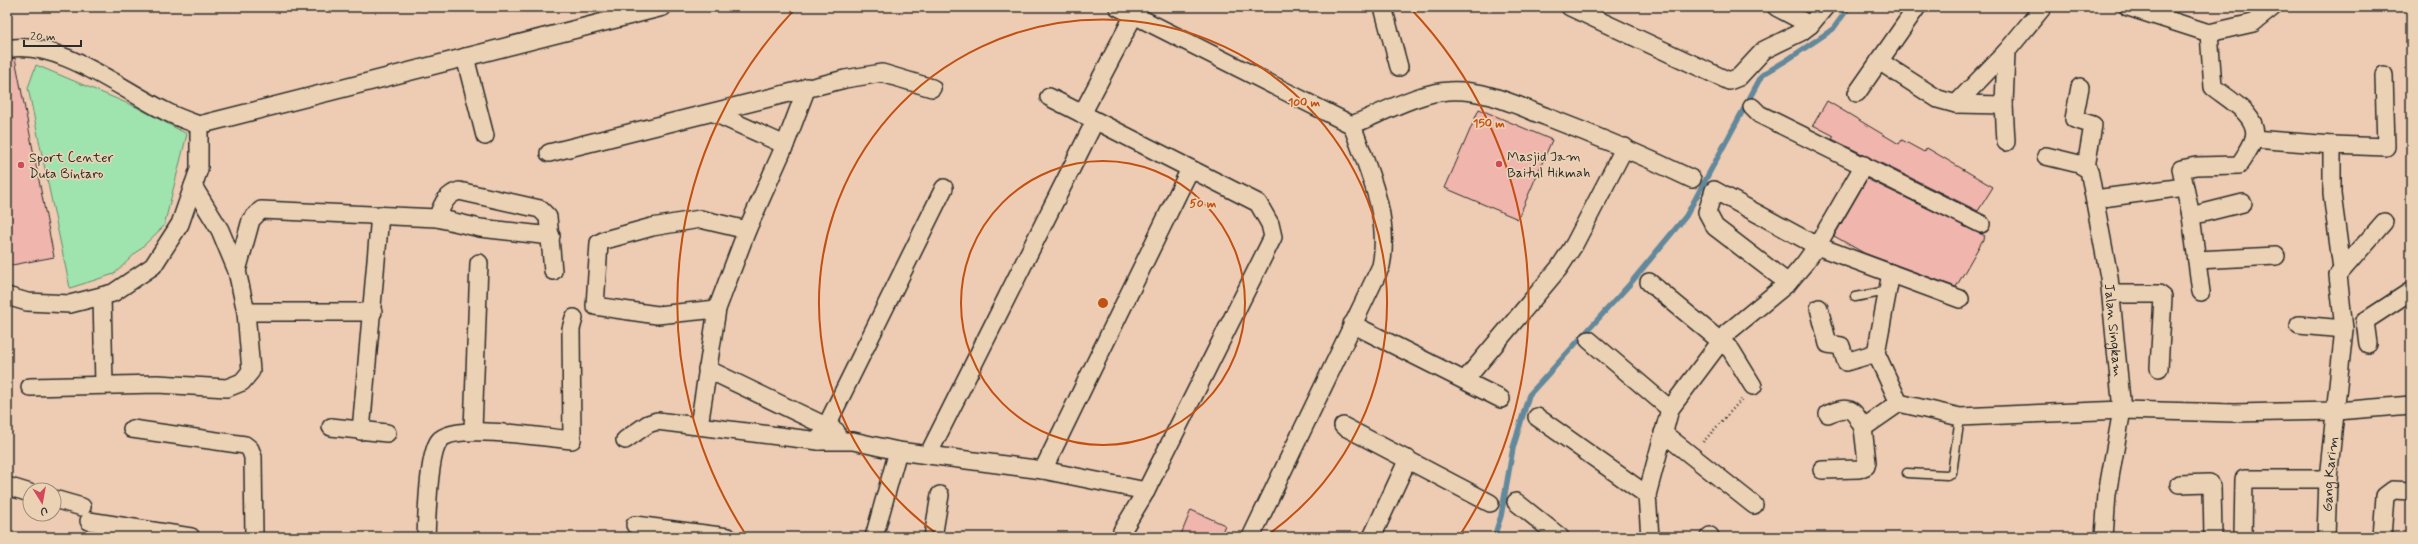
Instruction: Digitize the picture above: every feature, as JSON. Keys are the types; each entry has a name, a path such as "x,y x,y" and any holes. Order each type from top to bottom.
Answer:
{"street":[{"path":"7,49 20,46 52,51 133,92 165,111 199,125 663,7"},
{"path":"1118,7 1352,125 1377,196 1385,246 1381,266 1251,537"},
{"path":"1382,7 1399,67"},
{"path":"1570,7 1729,81 1739,77 1764,50 1801,32 1810,25 1825,7"},
{"path":"1776,7 1810,25"},
{"path":"1857,93 1917,7"},
{"path":"1956,104 2006,52 2043,7"},
{"path":"2138,8 2209,33 2253,23 2273,7"},
{"path":"928,455 1089,118 1134,15"},
{"path":"2201,292 2190,216 2181,169 2196,166 2239,165 2254,139 2255,128 2247,114 2213,87 2209,33"},
{"path":"2006,52 2004,105 2006,142"},
{"path":"465,57 485,136"},
{"path":"1879,61 1938,99 1956,104 2004,105"},
{"path":"550,153 714,113 807,87 882,73 932,88"},
{"path":"2254,139 2332,145 2386,147 2384,75"},
{"path":"699,426 717,309 746,230 784,145 807,87"},
{"path":"2046,156 2086,167 2093,125 2074,120 2080,87"},
{"path":"1352,125 1427,95 1448,91 1469,91 1492,96 1625,147 1692,179"},
{"path":"1049,98 1258,203 1270,224 1273,237 1146,491 1122,531"},
{"path":"1752,107 1759,114 1981,224"},
{"path":"714,113 784,145"},
{"path":"7,296 27,302 70,304 113,293 153,266 180,224 199,169 199,125"},
{"name":"Gang Karim","path":"2326,537 2328,479 2337,412 2344,329 2338,275 2342,268 2332,194 2332,145"},
{"path":"1465,380 1559,268 1574,246 1625,147"},
{"path":"1650,537 1647,495 1670,409 1720,341 1788,283 1817,246 1864,166"},
{"name":"Jalan Singkam","path":"2086,167 2089,170 2111,294 2122,410 2107,494 2104,537"},
{"path":"1043,470 1190,169"},
{"path":"30,387 157,384 227,388 242,382 251,371 246,312 237,271 220,230 193,186"},
{"path":"2094,199 2184,187"},
{"path":"819,441 944,188"},
{"path":"1788,283 1715,227 1707,212 1714,190 1817,246 1960,299"},
{"path":"438,218 444,200 451,193 459,191 540,209 548,217 551,236 553,271"},
{"path":"2190,216 2243,203"},
{"path":"237,271 251,220 261,210 438,218 480,228 551,236"},
{"path":"361,431 373,312 380,216"},
{"path":"717,309 657,315 595,306 599,243 652,227 700,219 746,230"},
{"path":"2342,268 2384,222"},
{"path":"2196,260 2276,256"},
{"path":"473,430 479,263"},
{"path":"1891,273 1876,353 1899,403"},
{"path":"1649,282 1736,356 1753,386"},
{"path":"2368,344 2366,321 2411,291"},
{"path":"2111,294 2159,294 2163,297 2159,368"},
{"path":"102,296 104,385"},
{"path":"1820,308 1828,344 1841,346 1846,362 1876,353"},
{"path":"246,312 373,312"},
{"path":"426,537 432,462 438,442 446,434 473,430 572,440 571,329 574,318"},
{"path":"1352,324 1501,399"},
{"path":"2299,326 2344,329"},
{"path":"1589,340 1670,409"},
{"path":"707,369 827,426 853,441"},
{"path":"1863,428 1899,403 1960,417 2122,410 2234,413 2337,412 2411,405"},
{"path":"1822,470 1859,469 1866,466 1867,462 1863,428 1855,412 1849,409 1840,409 1828,414"},
{"path":"1537,417 1647,495"},
{"path":"625,440 648,424 657,421 819,441 853,441 898,451 1043,470 1146,491"},
{"path":"1343,426 1490,503"},
{"path":"331,427 387,433"},
{"path":"132,429 245,445 250,449 253,457 254,537"},
{"path":"1663,432 1690,456 1754,505"},
{"path":"874,537 898,451"},
{"path":"1372,537 1408,459"},
{"path":"2243,537 2244,479 2328,479"},
{"path":"2179,484 2209,483 2212,486 2213,537"},
{"path":"7,486 22,491"},
{"path":"2382,537 2384,496 2393,490 2411,491"},
{"path":"933,537 940,495"},
{"path":"1516,502 1560,537"},
{"path":"62,504 85,514 180,536"},
{"path":"635,526 728,537"}],"lane":[{"path":"1855,297 1887,291"},
{"path":"1906,473 1947,475 1952,473 1960,417"}],"path":[{"path":"1690,456 1753,386"}],"green space":[{"path":"36,65 136,107 187,134 164,226 114,274 70,288 28,88"}],"building":[{"name":"Sport Center Duta Bintaro","path":"15,58 54,257 7,266 7,59"},
{"path":"1827,101 1899,144 1902,140 1924,152 1927,148 1993,187 1978,211 1832,139 1834,136 1813,125"},
{"name":"Masjid Jam Baitul Hikmah","path":"1479,109 1552,140 1518,219 1445,188"},
{"path":"1867,179 1985,236 1956,287 1864,253 1834,236"},
{"path":"1191,510 1225,525 1220,537 1180,537"}],"waterway":[{"path":"1494,537 1501,516 1513,448 1529,395 1629,285 1686,216 1762,75 1833,29 1849,7"}],"place":[{"name":"Masjid Jam Baitul Hikmah","path":"1499,164"},
{"name":"Sport Center Duta Bintaro","path":"21,165"}]}
